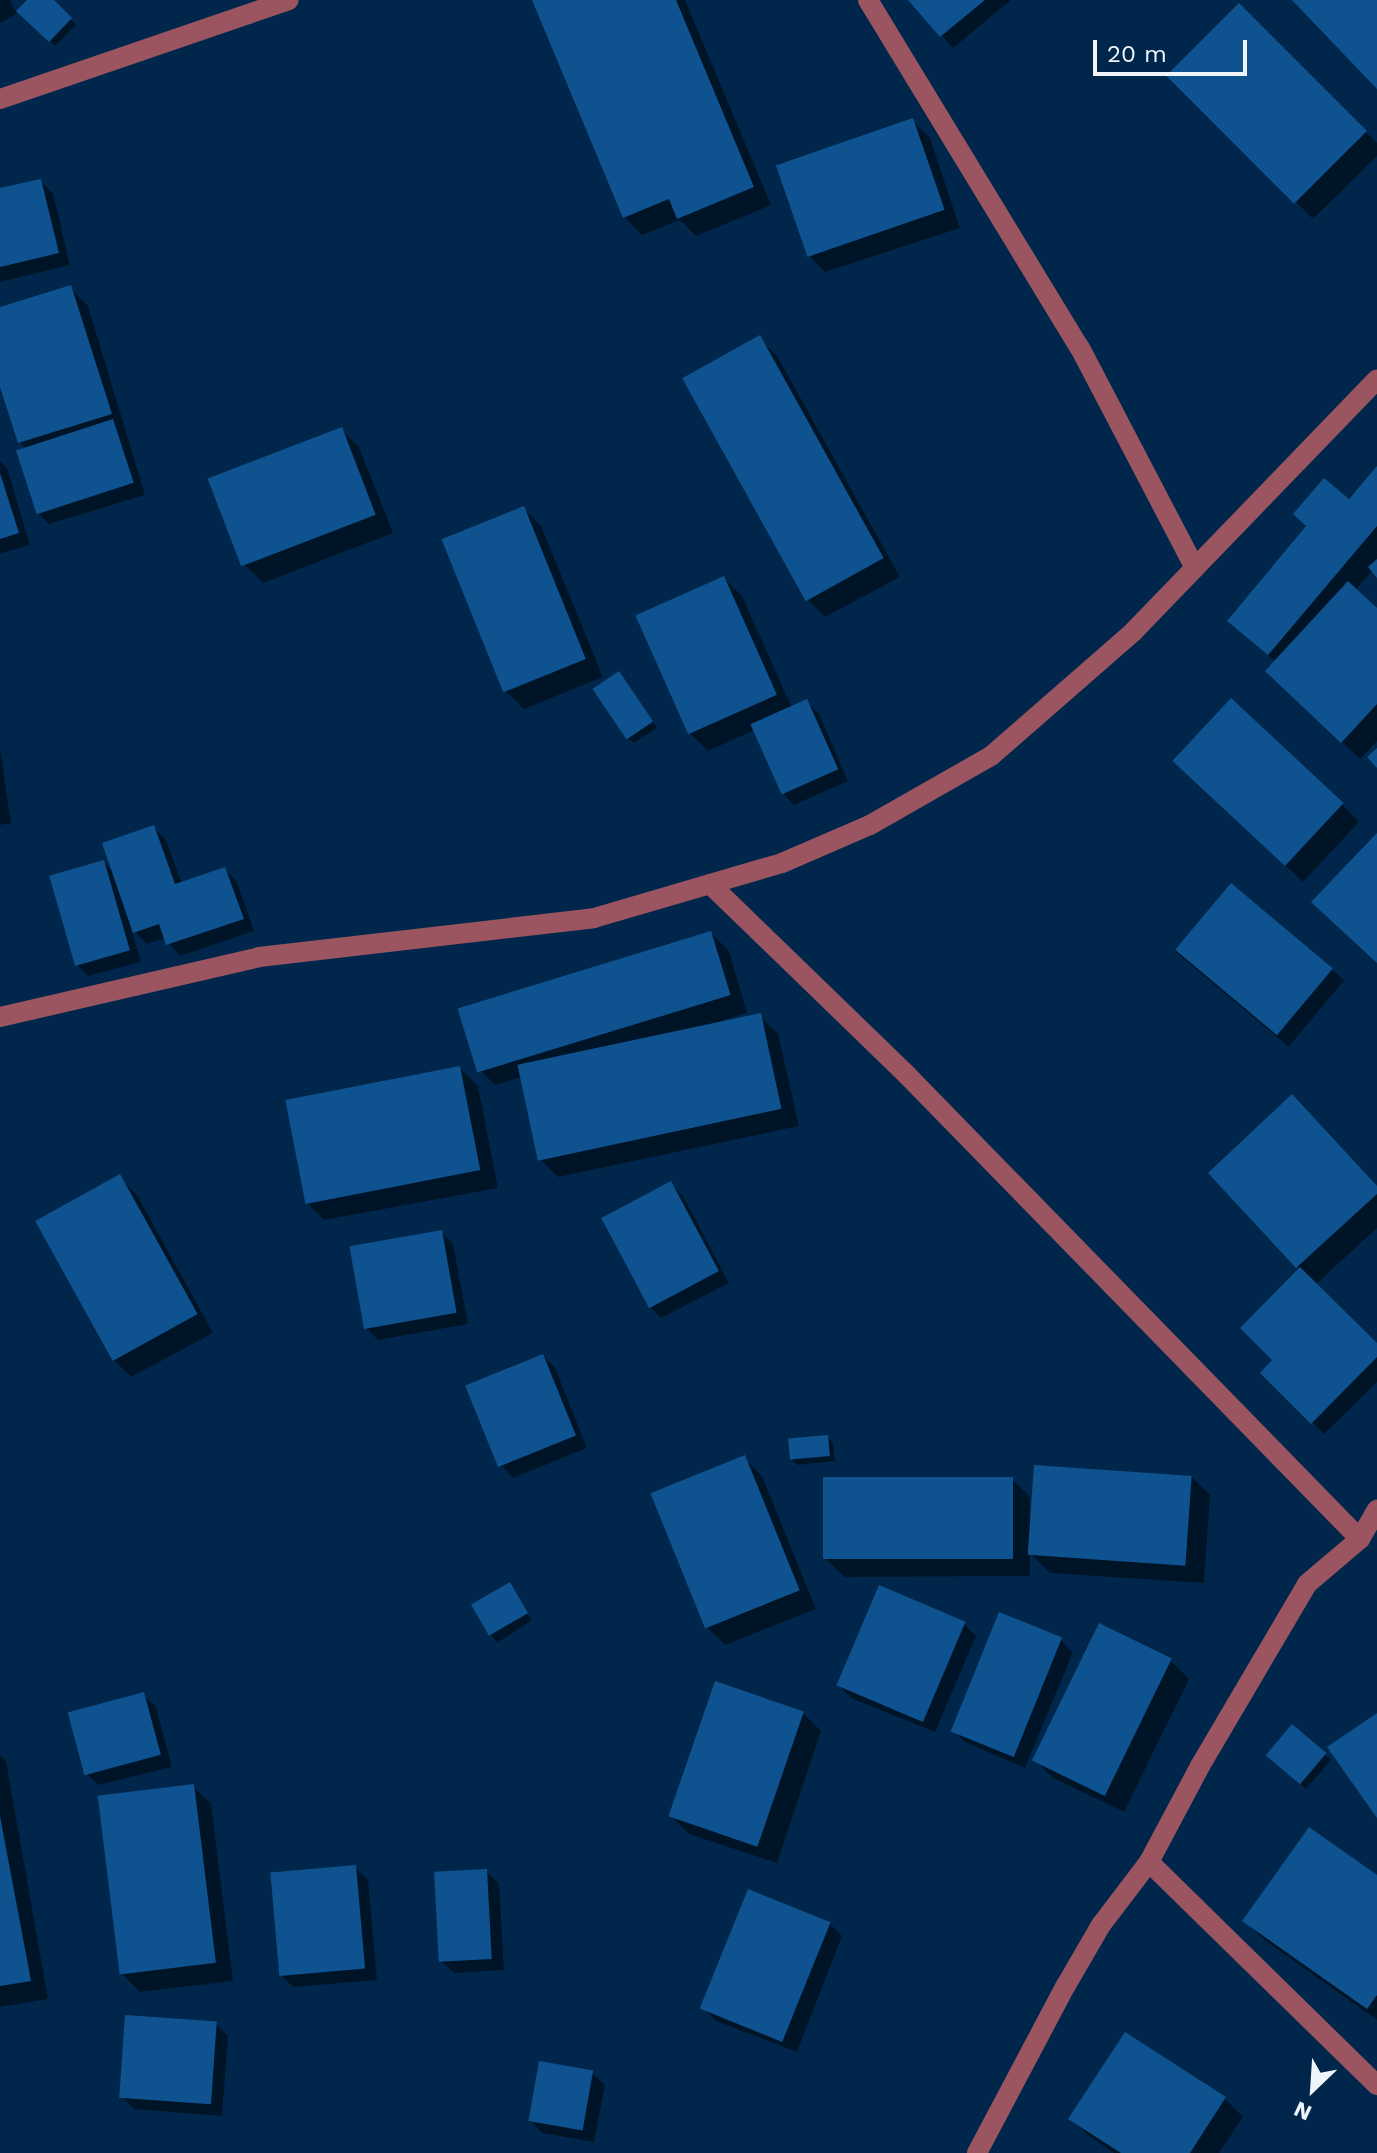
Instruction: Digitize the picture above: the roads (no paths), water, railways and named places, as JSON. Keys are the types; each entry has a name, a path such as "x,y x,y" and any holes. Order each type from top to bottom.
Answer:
{"street":[{"path":"0,99 289,0"},
{"path":"868,0 1080,348 1195,568"},
{"path":"0,1017 259,957 594,918 782,863 870,825 991,756 1133,632 1377,379"},
{"path":"710,884 906,1074 1360,1539"},
{"path":"977,2153 1025,2057 1101,1925 1149,1862 1200,1766 1307,1584 1360,1539 1377,1509"},
{"path":"1149,1862 1377,2085"}]}
